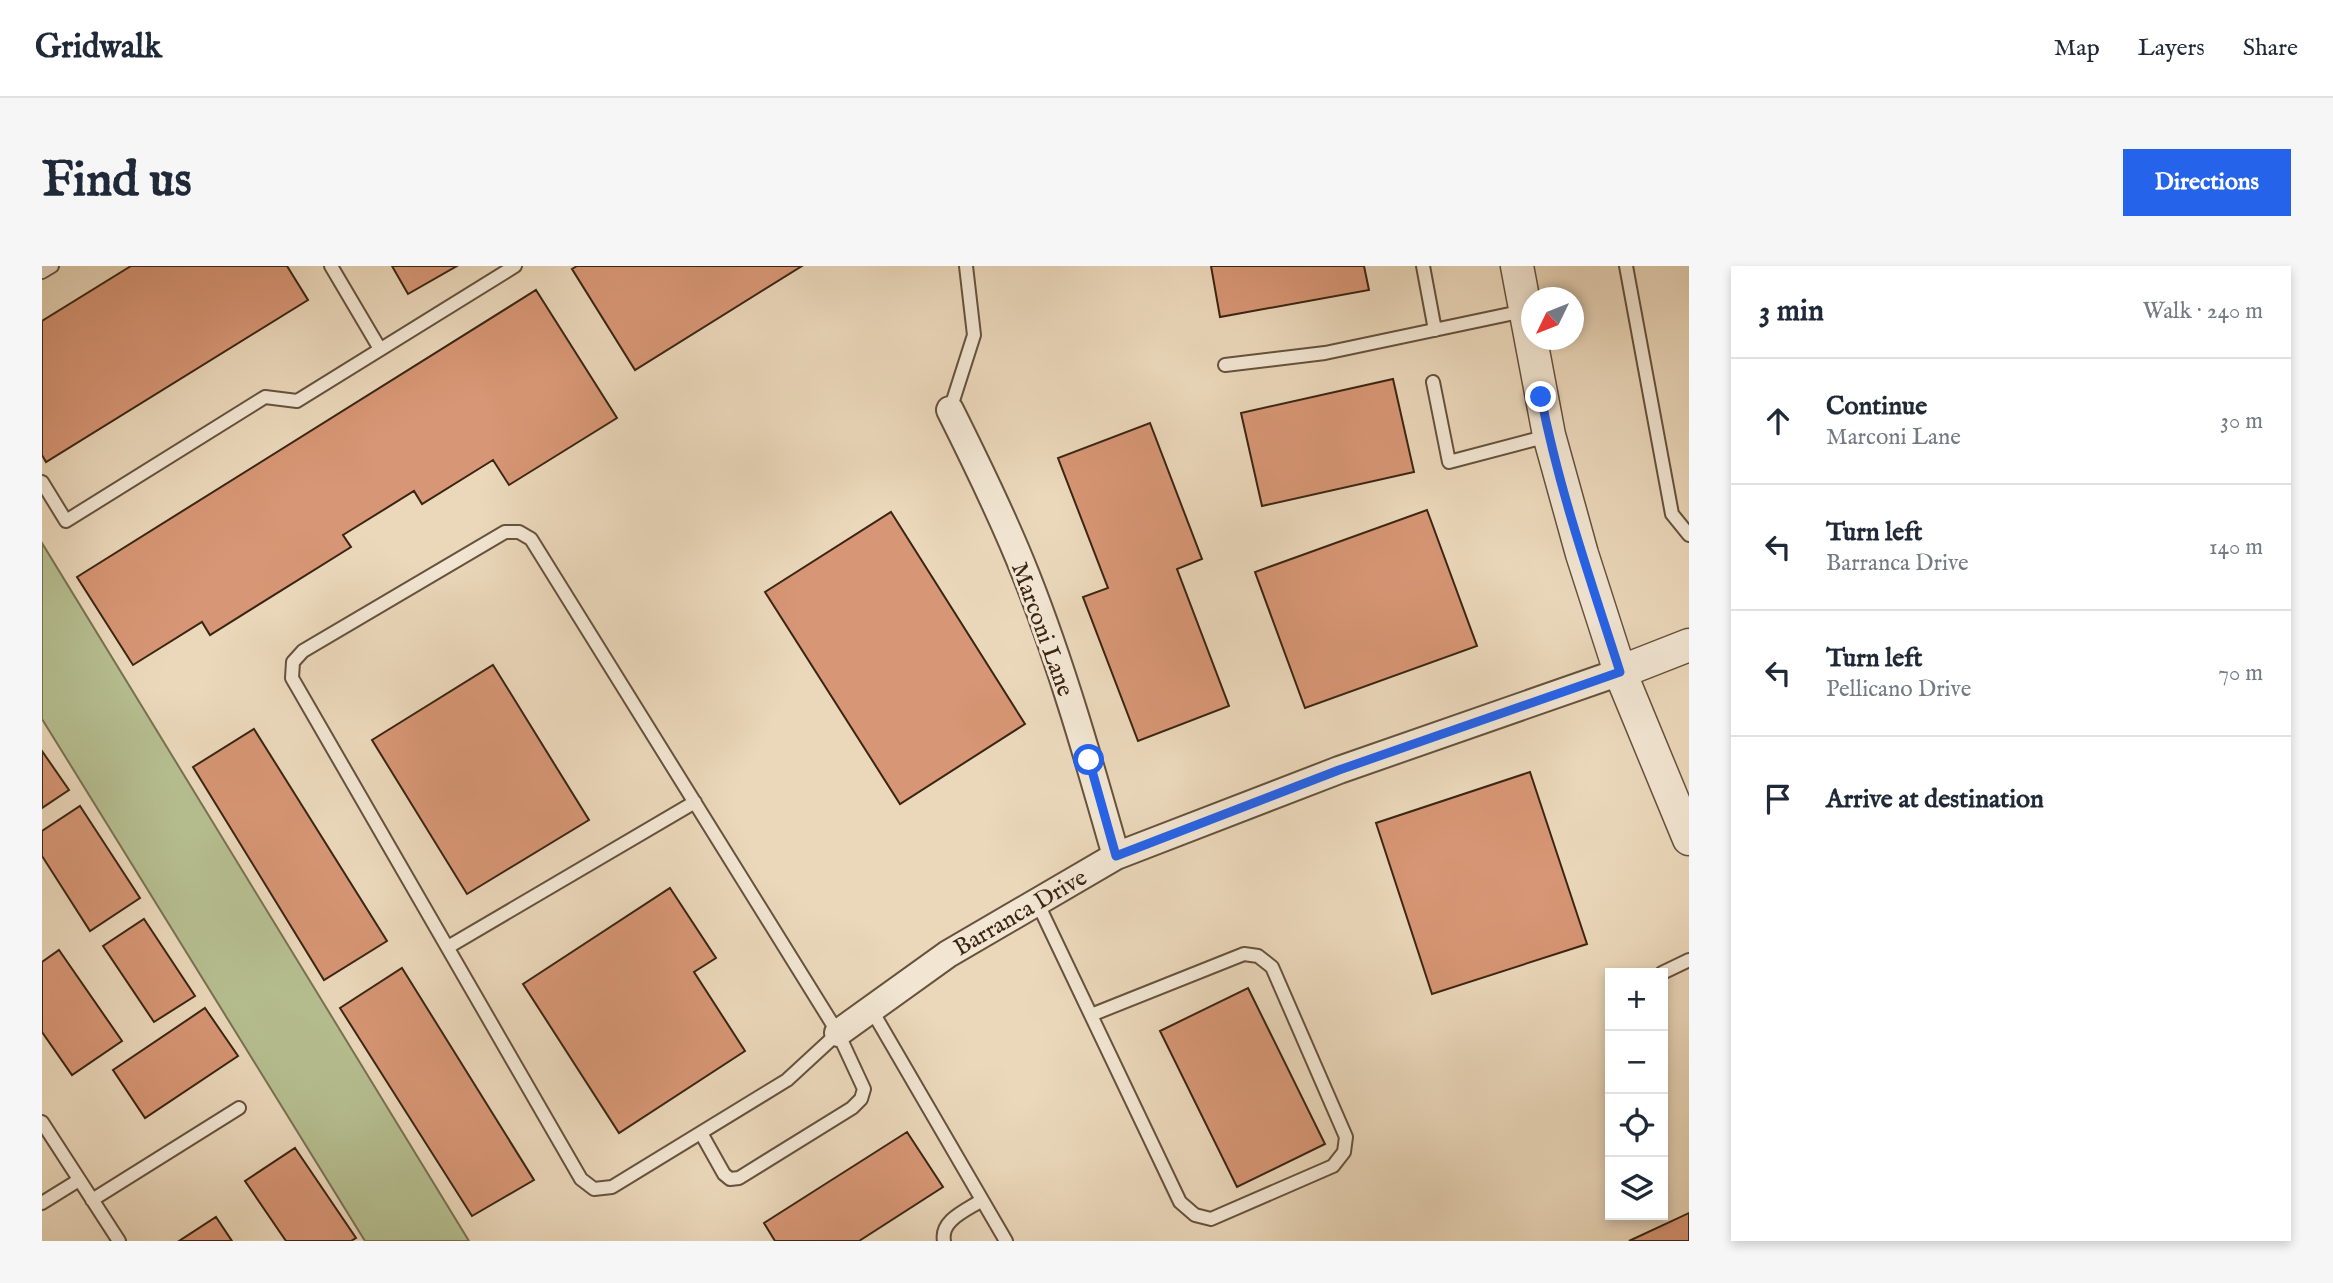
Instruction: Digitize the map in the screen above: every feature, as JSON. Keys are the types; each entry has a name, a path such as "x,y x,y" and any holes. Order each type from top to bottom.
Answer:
{"street":[{"path":"1517,266 1521,292"},
{"path":"1532,350 1549,435 1582,554 1620,672 1689,839"},
{"name":"Marconi Lane","path":"950,410 990,491 1026,576 1089,760 1116,856"},
{"name":"Barranca Drive","path":"838,1033 948,954 1116,856 1339,770 1620,672 1689,645"}],"lane":[{"path":"42,272 52,266"},
{"path":"331,266 380,349"},
{"path":"42,482 66,521 265,397 297,401 515,266"},
{"path":"950,410 974,335 966,266"},
{"path":"1423,266 1435,330"},
{"path":"1626,266 1672,514 1689,535"},
{"path":"1225,365 1325,353 1521,312"},
{"path":"1433,382 1449,462 1549,435"},
{"path":"701,1133 724,1174 730,1179 739,1178 852,1108 861,1099 864,1089 838,1033 531,539 519,532 505,532 303,651 293,662 292,678 581,1179 594,1189 612,1187 787,1080 838,1033"},
{"path":"448,947 695,802"},
{"path":"1037,902 1180,1202 1195,1215 1211,1219 1333,1166 1344,1152 1346,1137 1272,967 1258,956 1244,954 1091,1015"},
{"path":"1668,970 1689,960"},
{"path":"871,1009 1006,1241"},
{"path":"92,1200 239,1108"},
{"path":"42,1122 119,1241"},
{"path":"42,1203 79,1180"},
{"path":"944,1241 943,1230 948,1223 982,1200"}],"green space":[{"path":"42,543 469,1241 365,1241 42,719"}],"building":[{"path":"131,266 287,266 308,300 46,462 42,455 42,321"},
{"path":"392,266 457,266 408,294"},
{"path":"577,266 802,266 635,370 572,269"},
{"path":"1211,266 1364,266 1369,290 1220,317"},
{"path":"536,290 617,418 509,485 493,460 422,504 414,491 343,535 351,547 210,635 202,622 133,665 77,577"},
{"path":"1393,379 1414,472 1262,506 1241,413"},
{"path":"1150,423 1202,559 1177,569 1229,706 1138,741 1083,597 1108,588 1058,458"},
{"path":"1427,510 1477,646 1305,708 1255,572"},
{"path":"891,512 1025,724 900,804 765,592"},
{"path":"493,665 589,820 467,894 372,740"},
{"path":"254,729 387,941 324,980 193,767"},
{"path":"42,751 69,790 42,808"},
{"path":"1530,772 1587,944 1432,994 1376,823"},
{"path":"80,806 140,898 90,931 42,856 42,831"},
{"path":"670,888 716,958 694,972 745,1051 619,1133 523,984"},
{"path":"144,919 195,996 154,1022 103,946"},
{"path":"59,950 122,1041 72,1075 42,1032 42,962"},
{"path":"402,968 534,1180 472,1216 340,1008"},
{"path":"1248,988 1325,1144 1237,1187 1160,1031"},
{"path":"205,1008 238,1056 145,1118 113,1070"},
{"path":"907,1132 943,1187 859,1241 775,1241 764,1223"},
{"path":"295,1148 356,1238 351,1241 286,1241 245,1181"},
{"path":"1689,1213 1689,1241 1629,1241"},
{"path":"216,1217 232,1241 179,1241"}],"route":[{"path":"1089,760 1116,856 1339,770 1620,672 1582,554 1541,397"}]}
